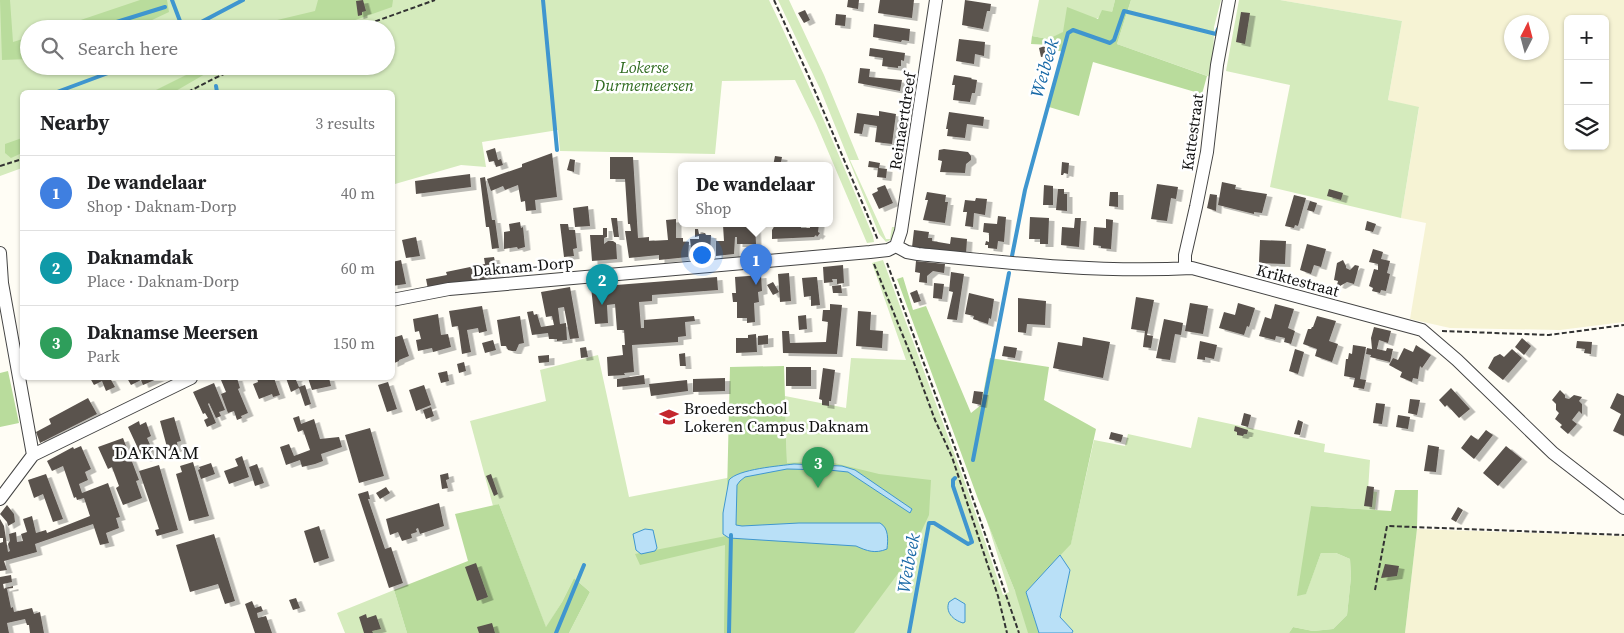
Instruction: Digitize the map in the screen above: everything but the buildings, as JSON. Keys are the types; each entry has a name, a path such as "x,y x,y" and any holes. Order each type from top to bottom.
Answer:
{"street":[{"name":"Reinaertdreef","path":"896,246 901,231 936,0"},
{"name":"Kattestraat","path":"1185,268 1184,255 1207,152 1217,65 1229,0"},
{"name":"Daknam-Dorp","path":"395,299 450,289 876,251 896,246"},
{"name":"Kriktestraat","path":"896,246 907,252 918,254 1024,264 1156,270 1192,268 1422,330 1457,360 1553,453 1624,508"},
{"path":"0,253 2,283 32,455"},
{"path":"0,499 32,455 187,380"}],"path":[{"path":"379,20 435,0"},
{"path":"774,0 809,77 961,464 1019,633"},
{"path":"192,90 220,75"},
{"path":"0,166 20,159"},
{"path":"876,251 935,420 952,457 998,596 1007,633"},
{"path":"1442,331 1549,335 1624,325"},
{"path":"1375,590 1387,526 1624,535"}],"shaded area":[{"path":"1280,0 1624,0 1624,322 1560,330 1450,328 1410,319 1426,223 1401,218 1419,108 1388,100 1402,21"},
{"path":"1417,529 1624,536 1624,633 1405,633"}],"green space":[{"name":"Lokerse Durmemeersen","path":"0,0 769,0 822,117 874,242 867,243 816,123 795,80 722,81 715,154 560,151 558,130 482,142 486,167 461,165 395,184 395,90 20,90 20,169 0,176"},
{"path":"0,0 10,0 13,42 20,40 20,59 2,60"},
{"path":"140,0 167,0 169,12 152,20 81,20"},
{"path":"318,0 393,0 392,7 355,20 277,20 315,11"},
{"path":"778,0 789,0 824,75 859,160 850,160 886,239 890,239 892,227 895,227 893,239 886,242 879,234 821,91"},
{"path":"1039,0 1115,0 1112,12 1048,39 1032,36"},
{"path":"1115,0 1131,0 1117,44 1207,76 1202,94 1093,62 1079,116 1049,107 1063,52 1056,50 1051,45 1031,44 1032,36 1048,39 1063,32 1067,7 1098,19 1102,10 1112,12"},
{"path":"1131,0 1221,0 1214,27 1213,78 1117,44"},
{"path":"1239,0 1280,0 1402,21 1388,100 1419,107 1401,218 1270,187 1290,85 1226,71"},
{"path":"186,75 203,75 177,90 156,90"},
{"path":"20,139 20,154 11,158 5,153 5,144"},
{"path":"883,260 967,488 1003,595 1009,592 986,518 1015,591 1039,633 569,633 590,592 574,578 546,628 499,504 493,506 470,421 546,401 540,370 598,355 629,497 727,478 738,471 787,463 785,396 846,408 851,358 906,360 872,263"},
{"path":"903,277 913,310 926,306 971,413 981,405 990,358 1049,367 1044,400 1096,429 1071,544 1026,592 1039,633 1028,633 1015,591 978,499 897,279"},
{"path":"784,366 787,463 826,461 879,474 931,480 929,515 908,560 854,633 724,633 725,545 640,565 635,554 726,536 730,367"},
{"path":"8,371 19,423 0,427 0,373"},
{"path":"1198,417 1325,444 1324,452 1370,460 1368,491 1377,492 1375,510 1311,506 1306,593 1321,553 1336,553 1350,559 1351,577 1347,615 1333,629 1313,631 1293,627 1289,633 1072,633 1073,631 1060,617 1070,570 1060,555 1071,543 1094,440 1125,446 1128,434 1191,448"},
{"path":"1395,490 1418,490 1417,529 1405,633 1289,633 1293,627 1313,631 1333,629 1347,615 1351,577 1350,559 1336,553 1321,553 1306,594 1297,596 1311,506 1391,511"},
{"path":"499,504 546,627 574,578 590,592 569,633 407,633 394,590 468,561 455,514"},
{"path":"394,590 407,633 345,633 337,613"}],"water":[{"path":"794,464 842,466 855,470 912,509 910,513 848,472 787,469 745,477 740,481 737,485 736,525 880,523 885,528 888,538 887,549 871,551 856,546 729,538 723,534 723,513 729,480 741,473"},
{"path":"645,529 653,530 657,548 655,551 641,554 636,550 633,534"},
{"path":"1060,555 1070,570 1060,617 1073,631 1072,633 1039,633 1026,592"},
{"path":"955,598 965,604 965,622 963,623 953,618 948,609 949,602"}],"waterway":[{"path":"172,0 180,20"},
{"path":"205,20 243,0"},
{"path":"543,0 557,150"},
{"path":"123,20 165,7"},
{"name":"Weibeek","path":"1012,256 1025,190 1068,33 1073,30 1110,43 1114,40 1124,11 1216,34 1218,29"},
{"path":"62,90 103,75"},
{"path":"216,86 217,90"},
{"name":"Weibeek","path":"973,460 1009,273"},
{"name":"Weibeek","path":"909,633 929,523 934,523 968,544 972,542 953,486 955,478"},
{"path":"729,633 731,535"},
{"path":"556,633 584,565"}],"place":[{"name":"De wandelaar","path":"756,285"},
{"name":"Daknamdak","path":"602,305"},
{"name":"Broederschool Lokeren Campus Daknam","path":"669,417"},
{"name":"Daknamse Meersen","path":"818,488"}],"district":[{"name":"DAKNAM","path":"157,452"}]}
